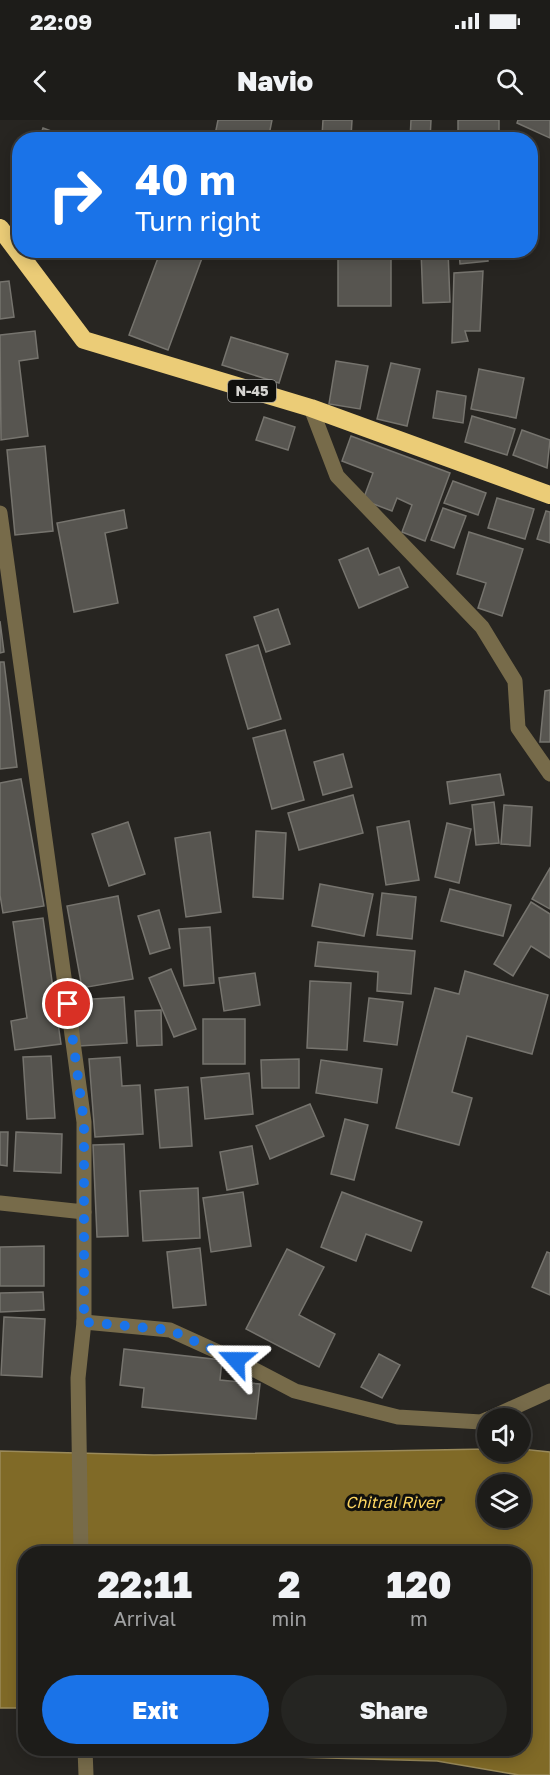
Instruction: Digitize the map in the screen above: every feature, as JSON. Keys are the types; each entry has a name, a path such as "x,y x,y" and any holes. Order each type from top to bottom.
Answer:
{"highway":[{"name":"N-45","path":"0,228 12,244"},
{"name":"N-45","path":"22,258 84,340 311,408 550,495"}],"street":[{"path":"311,408 337,476 482,627 515,681 518,728 550,774"},
{"path":"0,513 84,1122 84,1322 78,1378 81,1546"},
{"path":"0,1203 84,1212"},
{"path":"84,1322 170,1330 236,1360 295,1391 398,1417 477,1422"},
{"path":"512,1408 550,1391"},
{"path":"85,1756 86,1775"}],"water":[{"name":"Chitral River","path":"477,1449 477,1462 531,1462 531,1450 550,1452 550,1775 519,1775 437,1761 290,1756 531,1756 531,1546 18,1546 18,1708 0,1708 0,1451 154,1455"}],"building":[{"path":"218,120 272,120 270,132 216,132"},
{"path":"323,120 352,120 351,132 322,132"},
{"path":"411,120 431,120 430,132 410,132"},
{"path":"458,120 499,120 499,131 458,132"},
{"path":"518,120 550,120 550,138 538,132 517,123"},
{"path":"43,128 54,132 42,132"},
{"path":"158,258 202,258 168,350 129,335"},
{"path":"338,258 391,258 391,306 338,306"},
{"path":"421,258 448,258 450,302 423,303"},
{"path":"460,258 488,258 488,261 460,264"},
{"path":"483,271 480,331 465,331 468,341 452,343 454,273"},
{"path":"9,281 14,317 0,319 0,282"},
{"path":"35,331 38,358 19,361 28,436 1,440 0,335"},
{"path":"231,337 288,354 279,383 222,365"},
{"path":"336,361 368,366 360,409 329,404"},
{"path":"391,363 420,369 407,426 377,419"},
{"path":"479,369 524,378 516,418 471,409"},
{"path":"437,391 466,396 463,423 433,418"},
{"path":"472,416 515,429 507,455 465,442"},
{"path":"264,417 295,427 288,450 256,440"},
{"path":"522,430 550,440 547,468 513,455"},
{"path":"351,436 450,473 425,541 402,532 412,505 397,498 392,511 363,500 373,473 342,461"},
{"path":"45,446 53,531 15,535 7,450"},
{"path":"453,481 486,493 478,515 444,503"},
{"path":"497,498 534,509 525,539 488,528"},
{"path":"443,508 466,516 454,548 431,540"},
{"path":"124,510 127,528 105,533 118,603 74,612 57,523"},
{"path":"546,511 550,512 550,543 537,539"},
{"path":"469,532 523,549 502,616 478,608 486,583 457,574"},
{"path":"368,548 379,575 399,567 408,587 359,608 339,560"},
{"path":"278,609 290,644 266,652 254,617"},
{"path":"0,621 4,652 0,653"},
{"path":"258,645 281,719 248,729 226,655"},
{"path":"0,662 4,662 17,767 0,769"},
{"path":"550,690 550,742 540,742 545,691"},
{"path":"285,730 304,800 272,809 253,738"},
{"path":"343,754 352,787 323,795 314,762"},
{"path":"500,774 504,795 450,804 447,782"},
{"path":"21,779 44,906 3,913 0,895 0,783"},
{"path":"353,795 363,833 299,850 288,813"},
{"path":"494,802 499,843 476,845 472,805"},
{"path":"504,805 532,807 530,846 501,844"},
{"path":"409,821 419,880 386,885 377,827"},
{"path":"128,822 145,874 109,886 92,834"},
{"path":"447,823 471,829 459,883 435,877"},
{"path":"256,831 286,833 283,899 253,897"},
{"path":"210,832 221,912 186,917 175,838"},
{"path":"550,868 550,909 532,899"},
{"path":"320,884 373,894 364,936 312,926"},
{"path":"450,889 511,905 503,936 441,921"},
{"path":"382,893 416,897 412,939 377,935"},
{"path":"118,896 133,979 82,988 67,906"},
{"path":"531,902 550,914 550,958 531,946 513,976 494,964"},
{"path":"159,910 170,948 150,954 138,916"},
{"path":"43,918 61,1044 15,1050 11,1021 27,1018 13,922"},
{"path":"210,927 214,983 184,986 179,929"},
{"path":"318,942 415,951 411,994 377,991 378,972 315,966"},
{"path":"171,969 196,1029 174,1037 149,978"},
{"path":"465,971 548,995 532,1054 467,1036 452,1092 472,1098 459,1145 396,1128 435,988 459,994"},
{"path":"255,973 260,1005 224,1011 219,978"},
{"path":"310,981 351,983 347,1050 307,1048"},
{"path":"124,997 127,1043 79,1046 77,1000"},
{"path":"369,998 403,1002 397,1045 364,1041"},
{"path":"161,1010 162,1045 137,1046 135,1011"},
{"path":"203,1019 245,1019 245,1064 203,1064"},
{"path":"51,1056 55,1118 27,1119 23,1057"},
{"path":"120,1057 122,1086 140,1085 143,1134 95,1137 89,1059"},
{"path":"299,1059 299,1088 262,1088 261,1060"},
{"path":"321,1060 382,1069 377,1103 316,1093"},
{"path":"249,1073 253,1114 205,1119 201,1078"},
{"path":"188,1087 192,1146 160,1148 155,1090"},
{"path":"310,1104 324,1136 270,1159 256,1126"},
{"path":"345,1119 368,1125 354,1180 331,1174"},
{"path":"0,1132 8,1132 7,1166 0,1165"},
{"path":"16,1132 62,1134 61,1173 14,1171"},
{"path":"124,1144 128,1236 97,1237 93,1145"},
{"path":"252,1146 258,1184 227,1190 220,1152"},
{"path":"198,1188 200,1238 143,1241 140,1191"},
{"path":"243,1192 251,1246 211,1252 203,1198"},
{"path":"342,1192 422,1222 411,1251 366,1234 356,1261 321,1247"},
{"path":"44,1246 44,1286 0,1286 0,1247"},
{"path":"200,1248 206,1305 173,1308 167,1252"},
{"path":"287,1249 324,1267 299,1315 335,1334 319,1367 246,1329"},
{"path":"547,1252 550,1253 550,1295 532,1287"},
{"path":"43,1292 44,1310 0,1312 0,1293"},
{"path":"4,1317 45,1319 42,1377 1,1375"},
{"path":"124,1349 222,1360 220,1380 260,1384 256,1419 142,1407 144,1388 120,1385"},
{"path":"379,1354 400,1365 382,1398 361,1387"}],"route":[{"path":"68,1004 84,1122 84,1322 170,1330 236,1360"}]}
